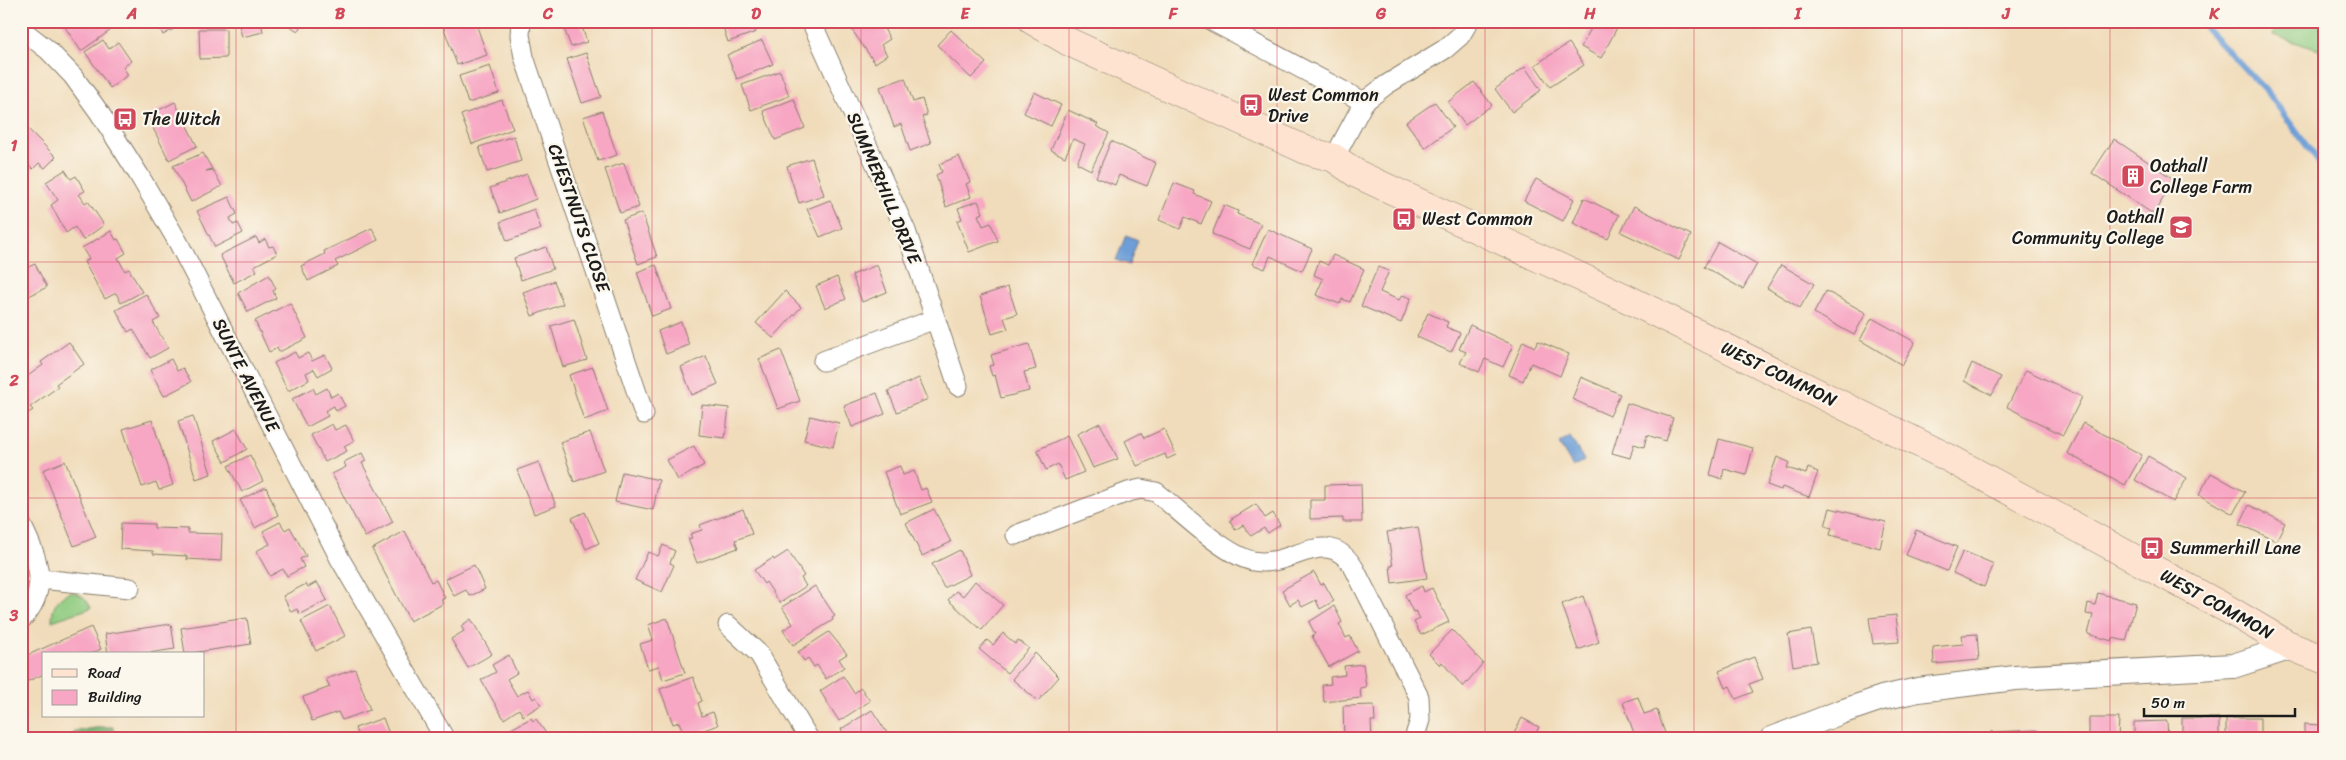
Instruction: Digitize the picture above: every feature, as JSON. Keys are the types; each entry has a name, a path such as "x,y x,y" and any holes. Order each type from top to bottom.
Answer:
{"main road":[{"name":"WEST COMMON","path":"1033,21 1068,42 1308,151 1334,158 1357,174 1626,298 1949,458 2292,647 2325,660"}],"street":[{"name":"CHESTNUTS CLOSE","path":"521,21 520,35 524,57 644,414"},
{"name":"SUMMERHILL DRIVE","path":"811,21 906,231 958,386"},
{"path":"1212,21 1364,102"},
{"path":"1334,158 1364,102 1386,85 1445,49 1460,36 1469,21"},
{"name":"SUNTE AVENUE","path":"21,30 48,50 73,76 99,112 138,175 178,242 340,559 445,739"},
{"path":"823,361 935,319"},
{"path":"1016,536 1128,492 1141,489 1156,492 1232,553 1252,561 1270,562 1285,560 1321,547 1341,552 1354,568 1419,697 1420,720 1414,739"},
{"path":"21,524 36,556 40,579 36,598 21,620"},
{"path":"40,579 130,588"},
{"path":"728,625 759,654 810,739"},
{"path":"1772,739 1840,712 1882,698 1918,690 2015,678 2233,666 2292,647"}],"green space":[{"path":"2278,21 2314,23 2325,21 2325,52 2273,35"},
{"path":"71,592 83,597 91,608 52,621 56,603"},
{"path":"113,727 116,739 67,739 76,731"}],"water":[{"path":"1126,235 1138,240 1129,265 1116,260"},
{"path":"1570,437 1584,460 1573,467 1559,444"}],"building":[{"path":"61,21 106,21 111,30 81,51"},
{"path":"156,21 188,21 163,35"},
{"path":"238,21 261,21 263,32 242,37"},
{"path":"281,21 303,21 298,31"},
{"path":"447,21 475,21 487,55 457,65 442,23"},
{"path":"580,21 587,42 571,47 562,23"},
{"path":"721,21 752,21 756,32 728,42"},
{"path":"866,21 870,28 880,22 890,39 881,45 887,55 875,63 852,30"},
{"path":"1595,21 1614,21 1619,24 1601,58 1581,47"},
{"path":"199,29 226,29 226,58 200,59"},
{"path":"951,30 986,63 971,78 937,45"},
{"path":"103,40 109,49 118,42 131,61 123,67 128,75 110,88 85,52"},
{"path":"762,40 773,64 737,79 727,55"},
{"path":"1569,43 1584,65 1550,87 1535,65"},
{"path":"586,53 601,97 582,103 567,59"},
{"path":"490,66 499,93 468,103 459,76"},
{"path":"1525,67 1541,90 1512,112 1495,89"},
{"path":"780,71 789,96 751,110 742,85"},
{"path":"905,78 913,102 922,99 927,115 922,117 931,143 910,151 901,124 894,127 880,87"},
{"path":"1474,82 1492,105 1465,125 1448,102"},
{"path":"1034,92 1061,105 1051,126 1024,113"},
{"path":"794,99 805,128 775,140 763,111"},
{"path":"502,100 513,129 472,144 461,115"},
{"path":"175,102 197,146 169,160 147,116"},
{"path":"1435,102 1453,127 1425,148 1406,122"},
{"path":"1068,110 1098,124 1096,126 1109,133 1091,170 1077,163 1085,144 1073,139 1065,157 1051,150"},
{"path":"602,111 617,155 598,161 583,117"},
{"path":"21,126 26,131 28,129 56,157 45,168 39,163 33,169 21,157"},
{"path":"514,136 521,161 487,172 479,147"},
{"name":"Oathall College Farm","path":"2114,139 2175,180 2153,214 2092,173"},
{"path":"1111,141 1156,163 1147,186 1119,175 1115,185 1096,177"},
{"path":"203,153 212,169 206,171 213,170 222,186 191,202 173,166"},
{"path":"959,156 970,182 966,184 971,197 946,207 936,175 942,172 939,164"},
{"path":"812,158 824,195 799,203 787,166"},
{"path":"624,163 639,207 620,213 605,169"},
{"path":"65,170 71,179 76,176 85,191 79,194 85,203 88,201 104,225 83,240 75,227 66,233 51,205 58,200 46,182"},
{"path":"527,174 536,199 500,213 490,188"},
{"path":"1536,179 1574,199 1563,221 1524,201"},
{"path":"1174,183 1195,191 1194,194 1211,201 1201,224 1185,217 1180,229 1159,220"},
{"path":"229,197 237,214 230,218 233,225 238,223 243,233 215,247 197,211"},
{"path":"1584,198 1619,215 1608,239 1573,223"},
{"path":"830,200 842,228 820,237 807,209"},
{"path":"978,201 983,213 978,215 983,226 991,223 998,241 969,252 957,221 962,219 958,208"},
{"path":"1224,205 1238,211 1237,214 1261,224 1250,249 1212,234"},
{"path":"1634,206 1691,235 1679,260 1621,232"},
{"path":"534,209 541,229 507,241 500,222"},
{"path":"642,213 657,257 638,264 623,220"},
{"path":"372,228 378,240 335,261 338,266 308,281 301,266 325,254 324,251"},
{"path":"1268,229 1312,249 1302,271 1270,256 1265,269 1252,264"},
{"path":"111,231 126,253 118,258 125,271 129,269 142,292 121,303 116,293 105,299 84,262 89,259 82,248"},
{"path":"256,237 259,243 265,239 269,247 273,246 277,254 254,266 257,271 234,283 220,255"},
{"path":"1718,242 1757,264 1743,289 1704,267"},
{"path":"546,247 553,269 521,280 514,258"},
{"path":"1333,255 1364,269 1350,302 1342,299 1340,304 1316,295 1323,279 1314,275 1319,261 1328,265"},
{"path":"35,264 47,287 21,300 21,270"},
{"path":"656,265 671,309 652,316 637,272"},
{"path":"877,265 887,292 862,302 852,275"},
{"path":"1781,265 1814,284 1800,308 1767,288"},
{"path":"1378,267 1389,271 1380,292 1399,300 1402,295 1411,298 1401,323 1361,306"},
{"path":"269,275 276,289 273,291 276,298 248,312 238,293"},
{"path":"837,277 846,299 825,308 816,286"},
{"path":"554,281 563,304 532,316 523,292"},
{"path":"1008,287 1017,314 1004,318 1008,329 992,334 980,296"},
{"path":"785,291 801,307 773,338 756,323"},
{"path":"1826,291 1866,313 1854,335 1814,313"},
{"path":"146,294 160,318 153,322 168,348 150,358 133,329 128,332 116,310"},
{"path":"290,303 307,338 279,352 277,348 269,352 255,321"},
{"path":"1428,313 1448,322 1446,327 1460,333 1451,352 1417,337"},
{"path":"1872,318 1915,342 1902,365 1860,340"},
{"path":"574,319 587,360 563,367 551,326"},
{"path":"681,322 689,345 666,354 658,331"},
{"path":"1470,325 1513,345 1503,367 1485,359 1479,372 1460,363 1466,352 1459,349"},
{"path":"1523,341 1535,347 1538,341 1569,354 1560,376 1531,363 1523,381 1509,375"},
{"path":"69,342 84,364 56,384 58,387 30,407 33,410 21,418 21,381 43,365 41,362"},
{"path":"1029,344 1036,369 1024,372 1029,391 1001,398 995,375 992,376 989,366 994,365 991,355"},
{"path":"781,350 800,401 778,409 759,359"},
{"path":"295,352 298,358 308,353 312,361 325,355 332,368 318,376 314,369 306,373 309,380 288,391 274,363"},
{"path":"706,356 718,384 692,395 681,367"},
{"path":"171,359 177,371 183,368 191,382 164,396 150,370"},
{"path":"1972,363 2001,377 1992,395 1964,381"},
{"path":"593,367 608,411 584,420 569,375"},
{"path":"2026,370 2082,397 2063,435 2007,407"},
{"path":"1581,377 1620,394 1610,416 1572,399"},
{"path":"919,378 928,399 897,412 888,391"},
{"path":"313,388 316,394 327,388 331,397 338,393 345,406 336,411 334,406 325,411 328,416 307,427 292,399"},
{"path":"877,393 885,414 852,427 844,406"},
{"path":"1627,403 1673,418 1666,441 1647,435 1644,447 1634,444 1630,458 1612,453"},
{"path":"702,405 729,408 725,438 699,435"},
{"path":"193,416 211,474 196,479 178,421"},
{"path":"810,416 839,423 833,447 804,440"},
{"path":"152,420 173,485 159,490 156,482 142,487 123,429"},
{"path":"1100,423 1118,459 1093,468 1077,434"},
{"path":"2083,423 2142,455 2125,485 2067,453"},
{"path":"332,424 335,430 346,425 354,441 344,446 347,451 325,462 311,435"},
{"path":"236,429 247,449 225,462 213,441"},
{"path":"1164,429 1176,455 1167,459 1165,454 1137,466 1125,441 1141,433 1144,438"},
{"path":"590,432 604,471 574,482 560,442"},
{"path":"1067,436 1084,472 1065,480 1058,464 1046,470 1037,450"},
{"path":"1719,439 1753,448 1746,475 1724,469 1722,479 1710,475"},
{"path":"694,446 704,465 678,480 667,460"},
{"path":"362,453 366,461 362,463 393,522 365,537 332,474 346,467 344,462"},
{"path":"250,455 263,481 242,492 228,466"},
{"path":"2148,456 2187,478 2173,502 2135,480"},
{"path":"1777,457 1789,462 1787,468 1806,474 1808,468 1818,472 1809,497 1782,487 1781,490 1767,485"},
{"path":"65,461 96,537 74,546 43,470"},
{"path":"539,462 556,506 534,514 517,470"},
{"path":"900,466 903,475 914,471 921,490 926,488 932,502 900,514 884,472"},
{"path":"622,472 659,480 653,510 615,502"},
{"path":"2211,473 2245,492 2233,514 2199,495"},
{"path":"1361,484 1362,522 1343,522 1343,518 1310,519 1310,500 1325,500 1325,485"},
{"path":"266,487 278,515 255,528 240,500"},
{"path":"1256,504 1265,518 1273,513 1280,525 1268,533 1264,528 1251,536 1243,525 1235,530 1230,520"},
{"path":"2249,505 2285,523 2276,541 2240,524"},
{"path":"1830,508 1886,522 1880,548 1830,535 1832,528 1825,526"},
{"path":"743,509 752,534 735,540 738,548 697,563 688,539 692,538 690,534 702,530 700,525"},
{"path":"934,509 951,542 922,556 906,523"},
{"path":"585,512 599,543 586,549 572,518"},
{"path":"280,522 285,530 290,527 306,556 300,559 304,567 287,576 283,569 270,576 256,551 270,544 263,531"},
{"path":"121,523 154,524 154,528 188,529 188,533 222,534 221,561 186,559 187,556 153,554 153,551 120,549"},
{"path":"1418,527 1427,578 1392,583 1390,566 1393,566 1387,532"},
{"path":"1916,530 1957,547 1947,571 1906,555"},
{"path":"405,531 431,582 436,580 445,598 441,600 443,604 410,621 372,549"},
{"path":"663,545 675,551 670,563 674,565 662,592 635,580 648,552 658,556"},
{"path":"960,550 970,575 944,588 932,564"},
{"path":"788,551 804,576 801,578 806,586 780,603 766,582 764,584 754,570"},
{"path":"1963,551 1994,564 1984,587 1953,573"},
{"path":"474,565 485,589 470,596 466,590 454,596 445,579"},
{"path":"1314,572 1321,585 1324,583 1334,601 1320,609 1316,600 1302,607 1298,600 1290,605 1282,590"},
{"path":"975,581 1003,605 982,630 948,600 956,591 963,596"},
{"path":"317,582 327,600 300,614 297,609 291,612 283,596 306,584 308,587"},
{"path":"815,586 835,616 832,618 833,620 793,645 783,630 793,624 782,607"},
{"path":"1422,586 1424,592 1432,588 1449,622 1421,635 1414,622 1420,619 1416,611 1413,612 1405,595"},
{"path":"2098,593 2136,603 2126,641 2113,638 2112,641 2088,634 2093,615 2086,614 2088,603 2095,605"},
{"path":"1583,596 1599,642 1578,650 1562,604"},
{"path":"330,606 345,636 316,651 301,621"},
{"path":"1334,606 1342,622 1339,624 1346,638 1350,636 1358,651 1329,667 1312,636 1315,634 1309,622"},
{"path":"1896,615 1899,642 1873,644 1869,618"},
{"path":"247,618 251,644 198,652 185,652 181,628"},
{"path":"667,618 685,673 663,680 659,666 648,669 640,644 653,640 648,625"},
{"path":"471,619 492,654 468,668 451,639 464,631 461,626"},
{"path":"171,624 175,649 155,652 108,652 105,634"},
{"path":"91,627 101,649 95,652 42,652 42,675 21,684 21,658"},
{"path":"1452,630 1483,663 1463,687 1442,662 1440,665 1429,654"},
{"path":"1811,630 1817,662 1793,666 1788,634"},
{"path":"829,632 847,654 839,659 844,667 826,679 817,665 814,667 808,658 804,661 798,652"},
{"path":"1003,633 1015,644 1018,640 1029,648 1007,673 979,649 987,640 993,645"},
{"path":"1977,634 1979,660 1934,664 1933,647 1963,644 1962,635"},
{"path":"1035,653 1059,677 1038,701 1012,679"},
{"path":"509,655 517,673 507,679 517,696 528,690 533,699 536,697 541,705 523,716 519,709 504,719 481,680 496,672 492,665"},
{"path":"1754,657 1763,679 1749,684 1753,692 1736,699 1730,686 1726,688 1719,671"},
{"path":"1363,664 1366,687 1360,688 1361,698 1324,702 1322,685 1331,684 1330,677 1345,675 1344,666"},
{"path":"355,669 370,710 342,720 338,712 312,721 303,697 330,687 326,679"},
{"path":"843,676 854,693 861,688 870,701 839,721 820,691"},
{"path":"693,677 702,701 698,703 702,716 713,712 718,725 685,737 679,722 673,724 660,689"},
{"path":"1638,697 1644,714 1657,710 1667,739 1636,739 1623,702"},
{"path":"1374,705 1375,721 1371,721 1372,739 1344,739 1343,706"},
{"path":"872,710 891,739 847,739 841,729"},
{"path":"383,718 391,739 352,739 358,736 355,728"},
{"path":"531,718 533,721 536,719 550,739 508,739 504,733"},
{"path":"1522,718 1539,727 1533,739 1511,739"},
{"path":"2089,718 2119,718 2118,739 2089,739"},
{"path":"2182,718 2219,718 2219,739 2182,739"},
{"path":"2226,718 2260,718 2260,739 2226,739"},
{"path":"2167,721 2168,739 2134,739 2134,722"},
{"path":"2304,724 2320,725 2319,737 2325,737 2325,739 2304,739"},
{"path":"2036,730 2043,734 2043,739 1992,739 1991,732"}],"waterway":[{"path":"1840,21 1850,24 1859,21"},
{"path":"2199,21 2269,94 2325,171"}],"place":[{"name":"West Common Drive","path":"1251,105"},
{"name":"The Witch","path":"125,119"},
{"name":"Oathall College Farm","path":"2133,176"},
{"name":"West Common","path":"1404,219"},
{"name":"Oathall Community College","path":"2181,227"},
{"name":"Summerhill Lane","path":"2152,548"}]}
